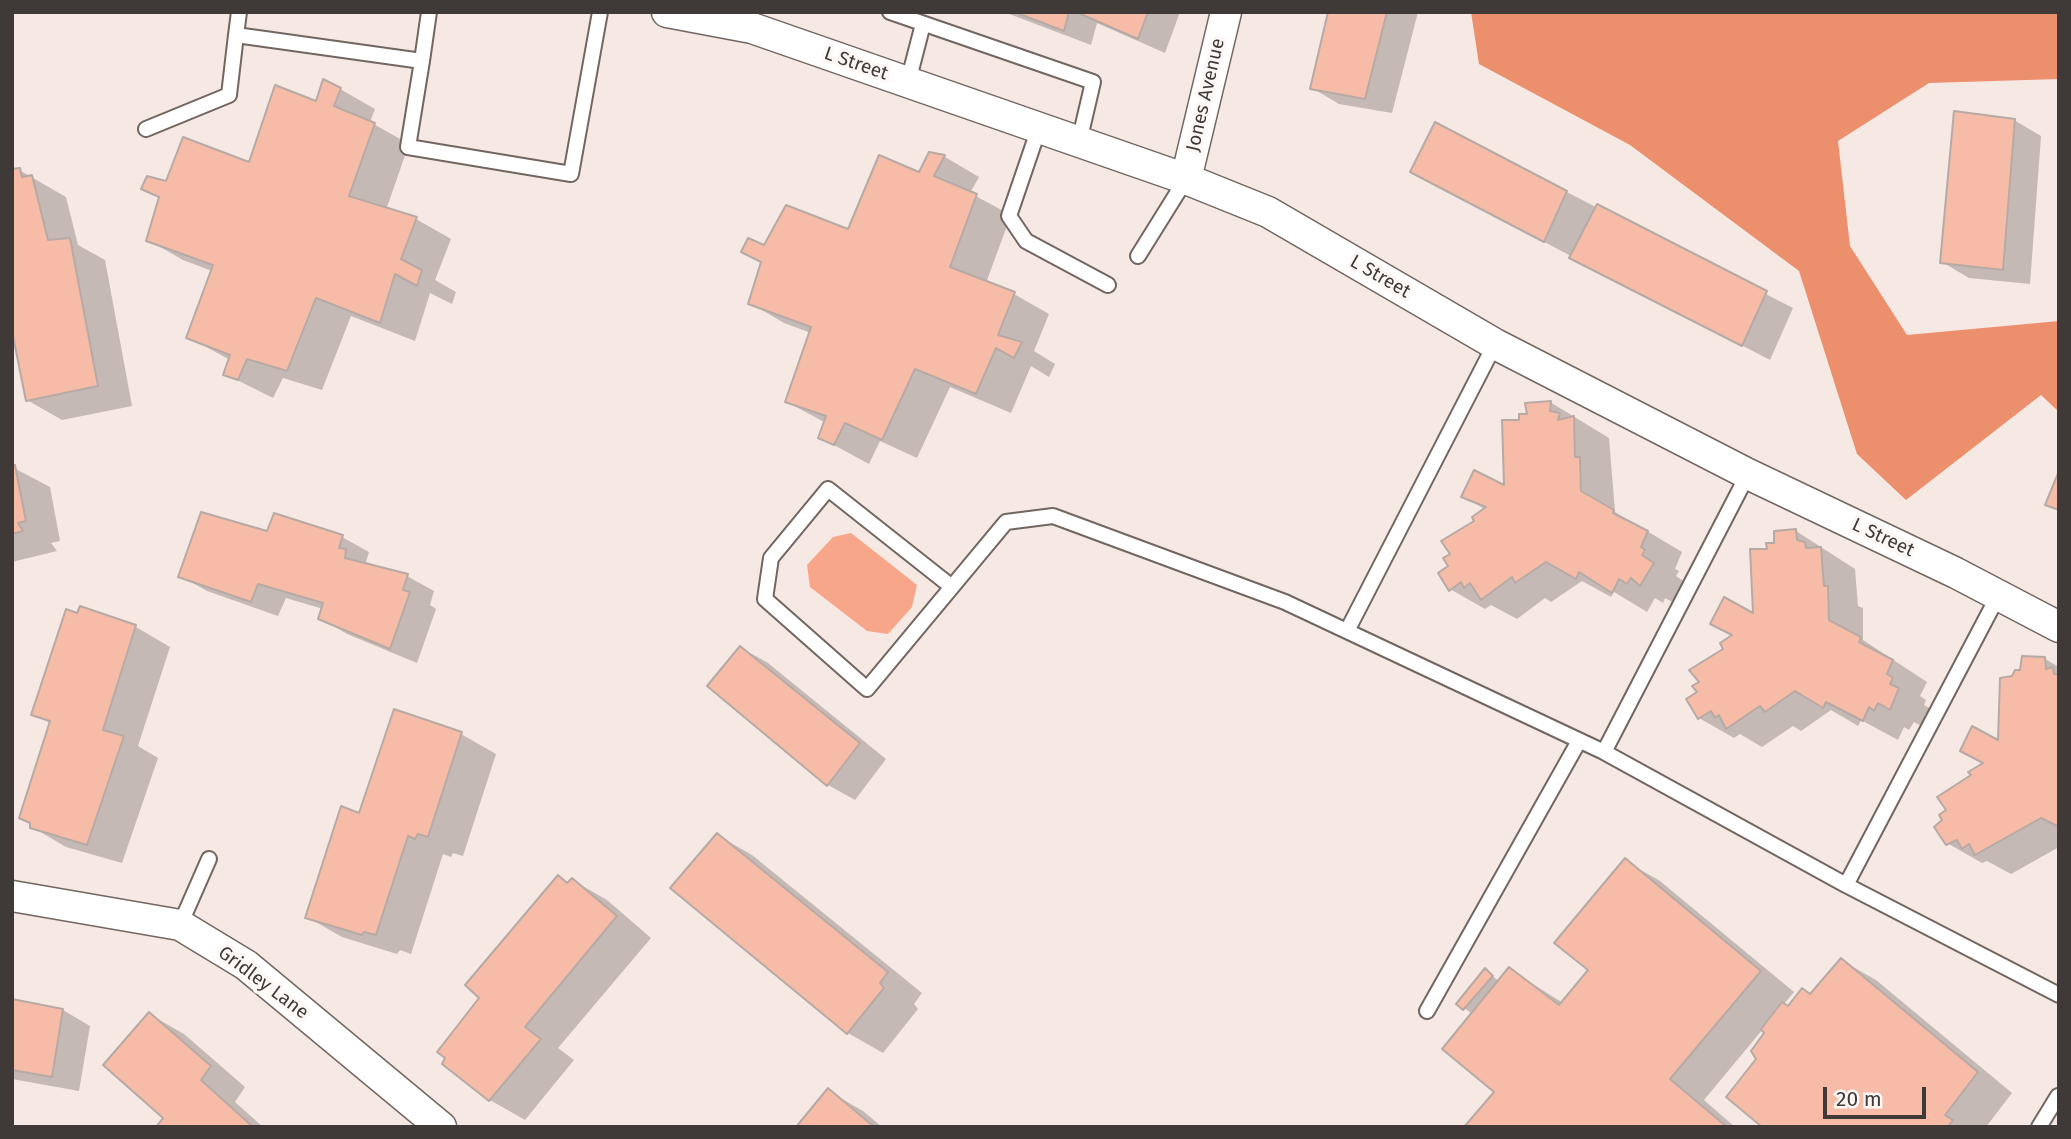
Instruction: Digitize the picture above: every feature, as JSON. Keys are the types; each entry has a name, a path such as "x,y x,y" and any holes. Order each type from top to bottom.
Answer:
{"street":[{"name":"L Street","path":"667,12 752,28 1186,179 1268,212 1494,344 1748,474 1999,594 2059,627"},
{"name":"Jones Avenue","path":"1186,179 1226,12"},
{"name":"Gridley Lane","path":"12,896 180,925 246,965 441,1127"}],"lane":[{"path":"146,129 229,95 239,12"},
{"path":"429,12 408,147 571,174 600,12"},
{"path":"890,12 1093,82 1079,142"},
{"path":"908,82 923,24"},
{"path":"236,35 422,61"},
{"path":"1040,128 1009,216 1026,241 1108,285"},
{"path":"1138,256 1186,179"},
{"path":"1347,631 1494,344"},
{"path":"1604,752 1748,474"},
{"path":"952,587 828,489 771,558 765,599 867,689 952,587 1006,522 1053,516 1284,602 1604,752 1846,885 2059,995"},
{"path":"1846,885 1999,594"},
{"path":"1427,1011 1579,741"},
{"path":"180,925 209,859"},
{"path":"2039,1127 2058,1096"}],"shaded area":[{"path":"1471,12 2059,12 2059,79 1929,83 1838,141 1850,246 1907,335 2059,321 2059,412 2041,395 1906,500 1857,454 1799,271 1630,145 1479,64"},
{"path":"851,533 917,585 912,607 888,634 867,631 810,587 807,565 833,537"}],"building":[{"path":"1014,12 1069,12 1064,31"},
{"path":"1076,12 1148,12 1138,39"},
{"path":"1328,12 1387,12 1365,99 1310,89"},
{"path":"323,79 341,88 334,106 375,123 349,196 417,217 401,259 422,270 417,286 395,274 380,323 316,298 287,371 247,359 238,380 223,375 230,355 186,338 213,265 146,241 159,197 141,189 147,176 166,181 183,137 249,162 275,85 316,101"},
{"path":"1954,111 2015,119 2003,270 1940,263"},
{"path":"1435,122 1567,191 1544,242 1410,172"},
{"path":"929,152 945,155 934,176 977,194 950,267 1015,292 998,335 1022,342 1014,358 996,348 976,394 915,369 882,440 845,423 834,445 818,438 826,416 785,402 811,327 748,304 761,262 741,252 748,238 764,245 786,205 848,229 879,155 919,172"},
{"path":"20,168 22,177 32,175 48,240 70,238 98,386 26,401 12,331 12,169"},
{"path":"1597,204 1767,291 1742,346 1569,258"},
{"path":"1551,401 1550,411 1560,413 1558,420 1574,416 1575,457 1580,457 1581,491 1614,510 1613,513 1648,531 1641,547 1645,550 1642,555 1654,563 1640,586 1631,578 1627,584 1619,579 1612,593 1579,572 1576,579 1546,562 1515,583 1512,577 1481,600 1470,583 1464,588 1461,582 1449,591 1438,573 1448,566 1443,558 1450,554 1441,541 1474,521 1472,517 1486,507 1461,497 1474,470 1504,485 1502,420 1519,420 1519,414 1527,414 1525,403"},
{"path":"12,465 15,465 26,521 18,523 23,531 12,534"},
{"path":"2059,471 2059,510 2045,505"},
{"path":"201,512 267,531 274,513 343,535 339,548 346,549 345,558 408,574 403,590 410,592 390,649 318,619 323,603 258,584 251,602 178,577"},
{"path":"1796,529 1797,540 1805,542 1806,548 1821,547 1824,586 1828,586 1829,620 1861,637 1859,642 1893,660 1887,674 1893,678 1890,684 1899,688 1890,710 1878,703 1874,711 1869,707 1863,721 1826,702 1823,708 1795,691 1765,712 1760,706 1726,729 1719,715 1715,718 1711,711 1698,719 1686,699 1697,692 1692,686 1699,682 1689,670 1723,649 1720,643 1732,635 1710,624 1724,597 1753,613 1750,549 1767,549 1766,543 1774,543 1774,531"},
{"path":"80,606 136,625 103,730 124,736 87,845 30,828 30,823 19,818 50,721 31,715 66,609 77,613"},
{"path":"740,646 860,743 827,786 707,686"},
{"path":"2022,656 2045,657 2046,669 2053,667 2054,674 2059,674 2059,827 2041,818 1975,855 1969,844 1962,849 1957,840 1946,845 1934,827 1942,820 1939,815 1946,810 1937,797 1971,775 1968,772 1983,763 1960,751 1972,726 1998,740 2000,678 2012,676 2015,670 2020,670"},
{"path":"394,709 462,732 428,837 418,834 415,839 408,836 376,935 364,932 362,935 305,918 341,806 359,813"},
{"path":"717,833 888,972 880,983 884,988 847,1034 670,888"},
{"path":"1625,858 1761,971 1670,1079 1727,1127 1464,1127 1494,1092 1442,1049 1509,967 1559,1005 1588,970 1554,943"},
{"path":"558,875 567,883 572,878 617,916 525,1027 541,1039 489,1101 442,1064 445,1058 437,1052 479,998 465,985"},
{"path":"1841,958 1978,1072 1945,1115 1953,1120 1948,1127 1762,1127 1726,1097 1756,1059 1751,1051 1764,1033 1761,1029 1782,1002 1788,1006 1802,988 1810,994"},
{"path":"1485,968 1493,976 1463,1010 1456,1004"},
{"path":"12,999 63,1009 52,1077 12,1070"},
{"path":"149,1012 211,1066 201,1080 253,1127 156,1127 163,1118 103,1065"},
{"path":"828,1088 873,1126 873,1127 796,1127"}]}
